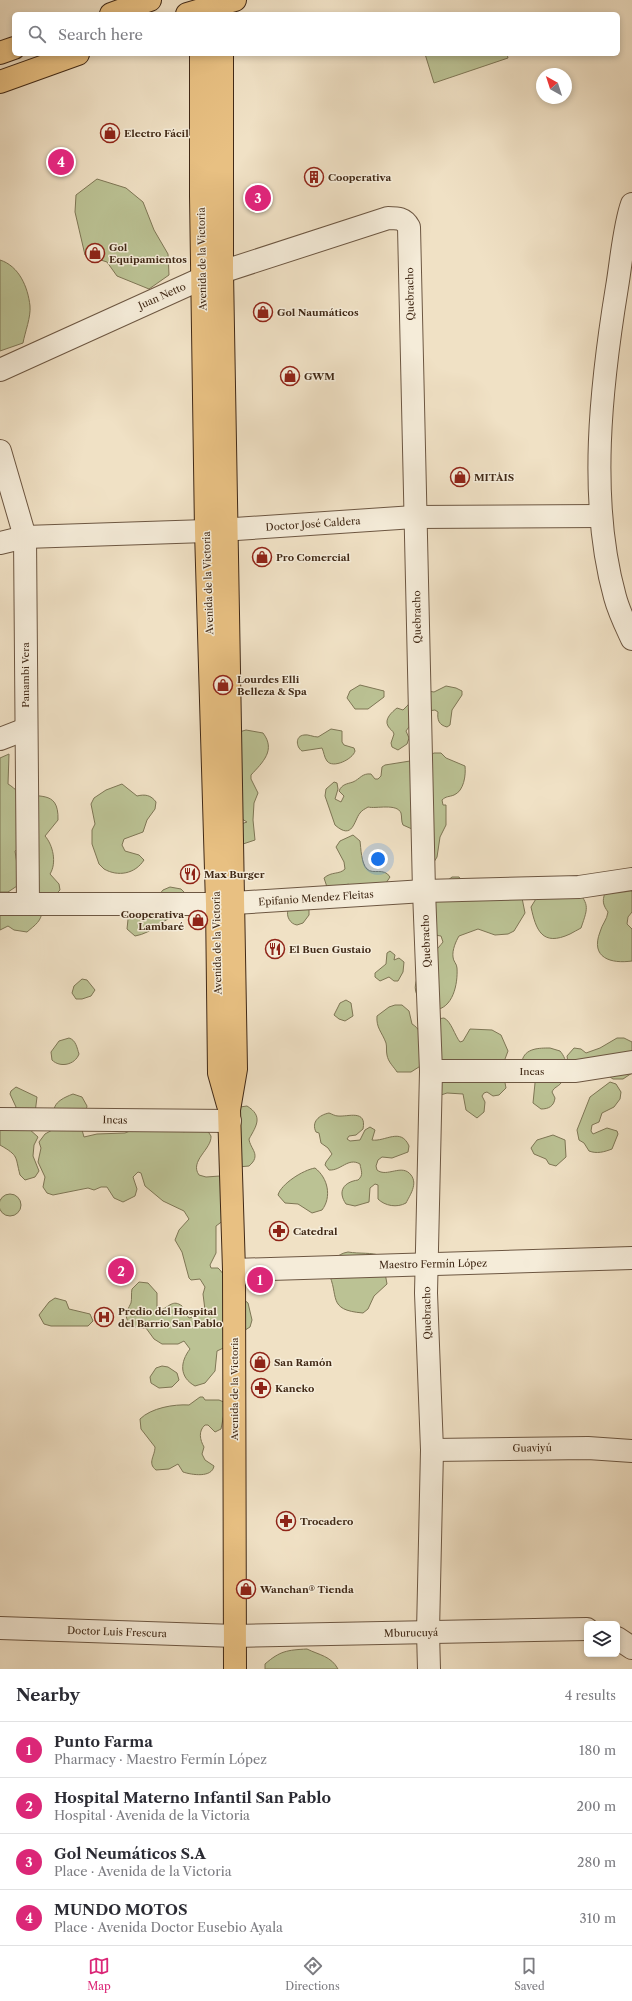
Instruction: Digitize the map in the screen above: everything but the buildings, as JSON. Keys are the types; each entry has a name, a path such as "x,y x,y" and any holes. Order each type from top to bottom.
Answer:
{"main road":[{"path":"117,12 150,0"},
{"path":"0,54 12,49"},
{"path":"0,82 72,56"},
{"name":"Avenida de la Victoria","path":"201,56 228,529 225,904 219,1073 230,1116 234,1270 235,1669"},
{"name":"Avenida de la Victoria","path":"222,56 213,275 206,531 225,904"}],"street":[{"path":"632,204 607,351 600,464 601,516 606,556 615,598 632,639"},
{"name":"Juan Netto","path":"0,370 213,275 388,218 399,218"},
{"name":"Quebracho","path":"399,218 406,221 409,227 414,517 424,891 431,1072 426,1293 432,1450 428,1632 429,1669"},
{"name":"Panambi Vera","path":"0,451 25,537 28,903"},
{"name":"Doctor José Caldera","path":"0,543 25,537 206,531 414,517 601,516"},
{"path":"0,739 26,729"},
{"name":"Epifanio Mendez Fleitas","path":"0,904 225,904 424,891 579,887 632,879"},
{"name":"Incas","path":"431,1072 576,1071 632,1062"},
{"name":"Incas","path":"0,1119 230,1116"},
{"name":"Maestro Fermín López","path":"234,1270 632,1258"},
{"name":"Guaviyú","path":"432,1450 588,1448 632,1451"},
{"name":"Doctor Luis Frescura","path":"0,1628 235,1636"},
{"name":"Mburucuyá","path":"235,1636 584,1629"},
{"path":"620,1640 632,1648"}],"green space":[{"path":"426,56 508,56 508,58 434,83"},
{"path":"97,179 126,188 143,202 154,230 168,254 169,275 149,289 117,276 107,262 85,255 75,212 76,195"},
{"path":"0,260 12,267 21,278 25,285 29,299 30,310 23,343 0,351"},
{"path":"360,685 384,691 384,697 368,709 355,709 347,698 350,691"},
{"path":"446,686 462,691 462,695 452,710 450,725 447,727 440,723 438,720 438,712 435,710 427,712 415,721 406,731 409,738 407,744 398,750 392,747 391,743 394,734 387,723 391,714 397,708 403,710 415,694 428,691 434,692"},
{"path":"331,729 342,731 342,742 344,745 354,748 355,751 347,760 334,764 327,761 322,748 302,751 300,749 297,742 299,737 307,735 318,737"},
{"path":"246,730 263,733 267,739 268,750 260,765 251,775 251,779 258,793 254,803 253,820 255,840 243,844 241,824 247,822 242,819 239,732"},
{"path":"434,753 441,753 446,758 465,766 465,778 460,790 457,793 442,800 443,805 446,805 446,825 440,837 437,857 434,862 412,829 403,825 401,813 395,808 368,807 361,812 352,828 346,831 335,825 325,796 326,789 334,782 337,783 338,789 335,799 341,802 344,796 339,791 342,787 363,775 371,774 375,779 378,779 381,776 382,767 385,765 410,761 417,762"},
{"path":"9,754 8,784 25,794 45,797 51,799 55,803 58,820 45,836 52,849 54,860 50,874 59,884 60,890 55,895 36,894 21,847 15,851 20,884 8,892 0,892 0,758"},
{"path":"122,784 137,796 148,796 156,802 155,809 147,820 143,832 124,839 122,845 125,851 139,855 144,860 140,865 131,871 126,873 115,873 104,869 99,864 92,844 92,830 95,824 91,804 94,798 106,790"},
{"path":"353,835 360,841 364,863 367,869 369,871 385,872 388,874 390,877 386,883 348,884 339,890 327,887 324,878 330,874 343,871 345,869 344,862 336,847 340,841"},
{"path":"452,877 459,877 463,882 521,893 525,913 514,931 508,934 495,935 478,929 459,936 453,951 457,974 453,995 446,1005 440,1009 434,1010 419,998 416,991 416,984 422,968 443,942 441,936 435,935 429,909 447,881"},
{"path":"574,886 583,897 586,906 581,928 560,938 547,937 538,929 531,907 542,889"},
{"path":"170,887 181,889 189,897 180,913 153,929 135,936 127,929 129,910 158,896 163,890"},
{"path":"630,889 632,892 632,912 628,917 627,924 632,929 632,961 624,962 610,960 600,953 598,948 600,932 608,912 603,901 604,896 605,893"},
{"path":"309,908 309,915 303,923 297,925 292,923 289,919 288,910"},
{"path":"42,910 39,920 27,932 14,930 8,926 0,930 0,911"},
{"path":"390,951 395,955 394,960 399,958 404,962 403,972 398,981 394,981 389,977 380,981 375,977 375,973 386,964 387,953"},
{"path":"82,979 87,980 95,990 91,996 76,999 72,993 74,986"},
{"path":"346,1000 351,1003 353,1016 345,1021 334,1015 340,1003"},
{"path":"402,1005 409,1011 412,1024 416,1027 421,1037 423,1048 422,1065 411,1072 397,1072 391,1064 387,1054 386,1043 377,1024 377,1016 389,1007"},
{"path":"444,1018 449,1022 460,1042 463,1041 470,1029 492,1030 501,1035 508,1051 502,1067 506,1088 499,1095 493,1096 487,1092 484,1093 482,1096 485,1102 484,1112 477,1118 466,1110 463,1094 447,1093 441,1095 437,1019"},
{"path":"69,1038 76,1044 79,1054 71,1063 63,1065 59,1064 52,1060 51,1052 59,1041"},
{"path":"617,1038 624,1038 632,1042 632,1073 623,1079 613,1079 604,1073 568,1063 567,1056 574,1048 581,1049 586,1053 600,1048"},
{"path":"550,1048 560,1051 563,1055 566,1063 566,1071 564,1079 552,1092 555,1098 552,1105 549,1108 541,1109 533,1103 535,1083 522,1061 526,1053 529,1051"},
{"path":"610,1082 616,1084 621,1092 620,1099 614,1107 602,1113 599,1122 592,1125 591,1131 593,1134 607,1128 617,1131 618,1134 612,1149 592,1152 589,1151 584,1143 579,1140 577,1130 590,1097"},
{"path":"16,1087 37,1097 35,1113 28,1128 38,1137 34,1145 33,1156 39,1171 35,1177 25,1180 20,1175 13,1154 0,1145 0,1119 15,1110 16,1107 10,1094"},
{"path":"73,1094 82,1097 87,1106 82,1130 84,1137 97,1134 125,1133 135,1129 181,1130 184,1132 190,1128 207,1130 211,1136 208,1146 197,1165 199,1175 206,1177 220,1176 224,1220 216,1226 216,1253 210,1265 211,1268 218,1268 220,1270 243,1299 248,1303 252,1320 250,1327 242,1332 232,1344 217,1351 215,1371 205,1383 195,1386 186,1378 184,1374 184,1359 190,1349 184,1341 178,1344 162,1344 154,1339 146,1328 133,1327 128,1321 126,1315 131,1303 132,1289 139,1282 148,1283 157,1293 157,1309 161,1310 171,1304 176,1303 182,1306 189,1318 200,1315 205,1310 203,1294 205,1287 200,1279 191,1280 189,1278 182,1252 175,1240 179,1230 189,1219 184,1211 163,1201 145,1186 141,1173 138,1172 133,1177 137,1189 135,1196 123,1202 114,1198 107,1187 101,1187 94,1190 88,1188 53,1195 47,1193 43,1187 45,1177 38,1162 41,1148 39,1142 45,1134 54,1129 53,1116 57,1103"},
{"path":"247,1106 255,1113 257,1117 256,1125 249,1139 255,1159 249,1166 238,1167 240,1107"},
{"path":"329,1113 337,1116 356,1115 362,1119 363,1129 356,1135 349,1136 347,1139 350,1141 360,1140 365,1130 370,1127 375,1130 372,1140 397,1136 406,1140 409,1146 408,1152 392,1158 382,1157 378,1160 376,1166 377,1170 381,1172 403,1170 411,1175 414,1186 406,1203 395,1206 388,1205 381,1201 378,1199 378,1185 375,1184 370,1188 369,1202 355,1206 346,1204 342,1195 343,1188 349,1183 358,1180 362,1175 360,1164 352,1162 333,1170 329,1170 325,1165 332,1154 328,1148 321,1143 319,1133 316,1132 315,1122 322,1115"},
{"path":"553,1135 565,1140 566,1157 556,1166 549,1164 546,1159 534,1154 531,1148 537,1140"},
{"path":"315,1168 326,1182 328,1194 322,1210 312,1213 298,1204 285,1203 278,1195 283,1186 299,1175"},
{"path":"10,1194 18,1197 21,1205 18,1213 10,1216 2,1213 -1,1205 2,1197"},
{"path":"348,1252 382,1256 387,1284 374,1296 368,1309 363,1313 344,1309 339,1305 336,1300 328,1272 337,1257"},
{"path":"55,1298 66,1301 69,1309 90,1314 93,1321 88,1326 51,1326 44,1324 39,1315 49,1302"},
{"path":"162,1366 168,1367 177,1373 179,1380 172,1387 159,1388 151,1383 150,1377 156,1368"},
{"path":"200,1397 203,1397 205,1400 219,1400 226,1403 221,1429 215,1432 208,1425 205,1425 201,1430 201,1441 204,1447 202,1454 205,1460 214,1466 212,1470 201,1475 191,1474 183,1472 178,1464 169,1469 156,1470 152,1465 155,1447 141,1429 140,1419 156,1409 177,1405 189,1405"},
{"path":"307,1649 332,1661 338,1669 265,1669 265,1664 275,1656 284,1652"}],"place":[{"name":"Electro Fácil","path":"110,133"},
{"name":"MUNDO MOTOS","path":"61,162"},
{"name":"Cooperativa","path":"314,177"},
{"name":"Gol Neumáticos S.A","path":"258,198"},
{"name":"Gol Equipamientos","path":"95,253"},
{"name":"Gol Naumáticos","path":"263,312"},
{"name":"GWM","path":"290,376"},
{"name":"MITÅIS","path":"460,477"},
{"name":"Pro Comercial","path":"262,557"},
{"name":"Lourdes Elli Belleza & Spa","path":"223,685"},
{"name":"Max Burger","path":"190,874"},
{"name":"Cooperativa Lambaré","path":"198,920"},
{"name":"El Buen Gustaio","path":"275,949"},
{"name":"Catedral","path":"279,1231"},
{"name":"Hospital Materno Infantil San Pablo","path":"121,1271"},
{"name":"Punto Farma","path":"260,1280"},
{"name":"Predio del Hospital del Barrio San Pablo","path":"104,1317"},
{"name":"San Ramón","path":"260,1362"},
{"name":"Kaneko","path":"261,1388"},
{"name":"Trocadero","path":"286,1521"},
{"name":"Wanchan® Tienda","path":"246,1589"}]}
